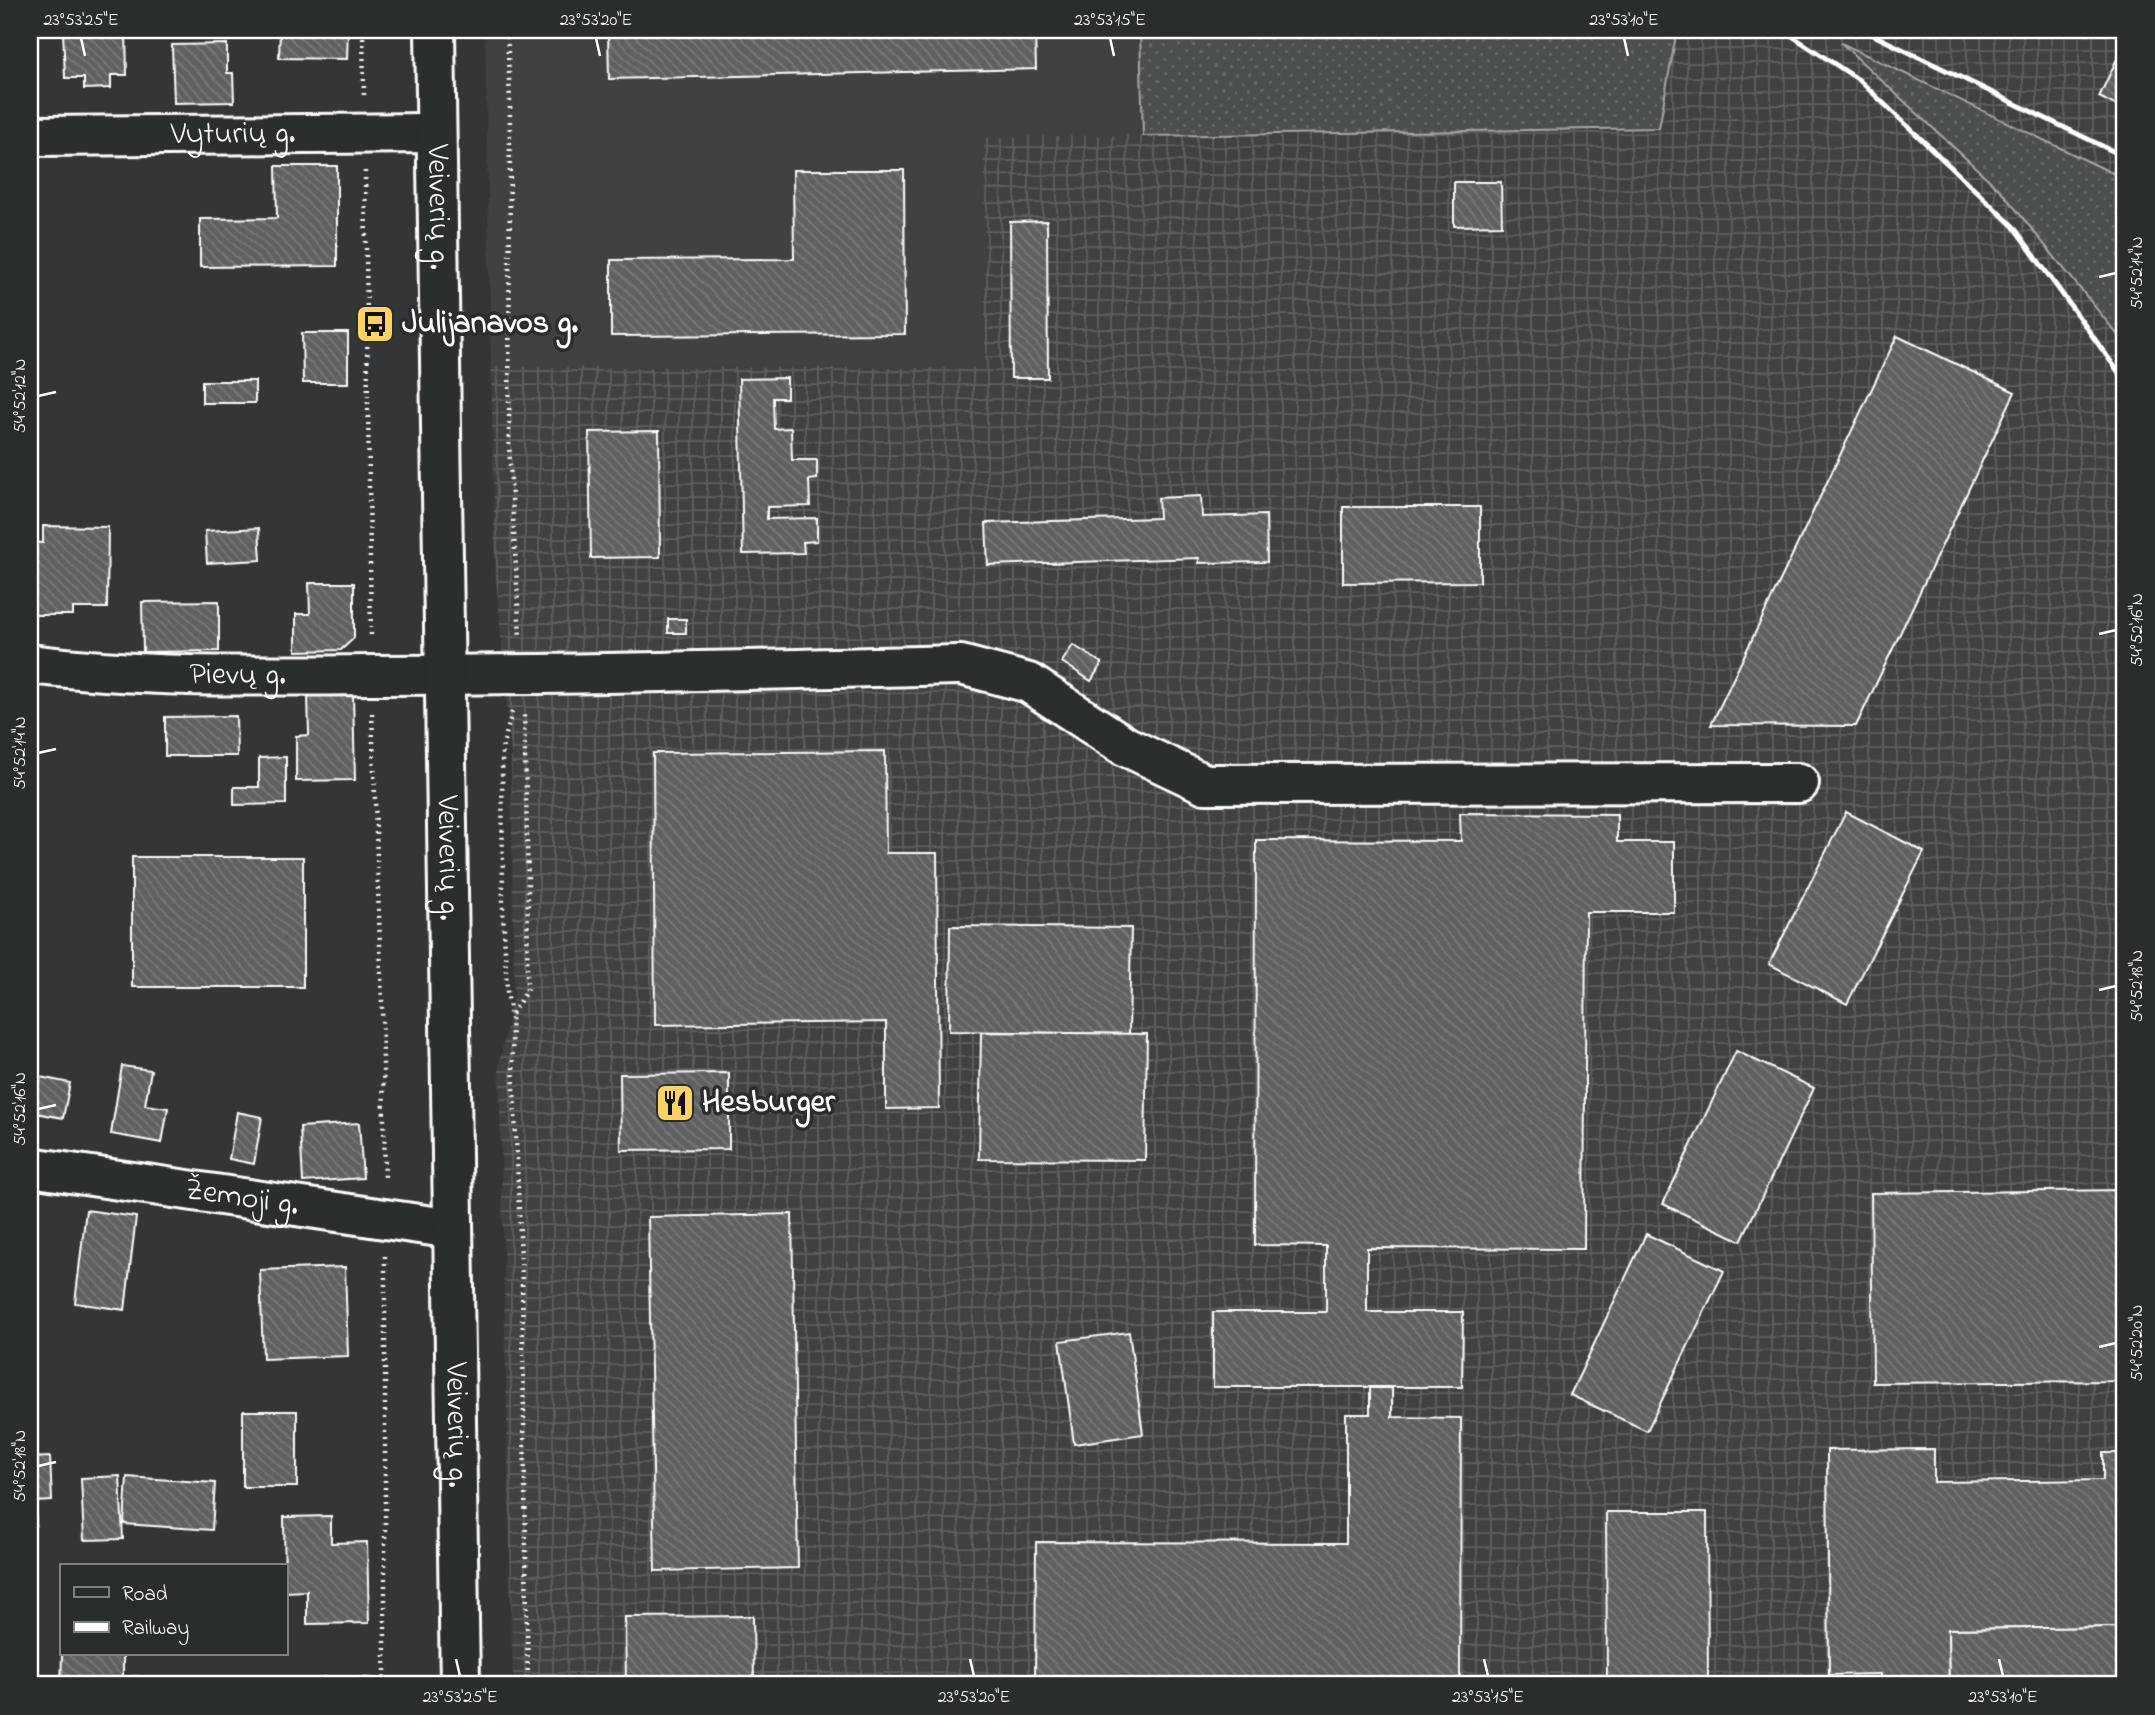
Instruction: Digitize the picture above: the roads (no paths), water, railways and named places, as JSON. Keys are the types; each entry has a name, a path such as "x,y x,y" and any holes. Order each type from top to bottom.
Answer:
{"street":[{"name":"Veiverių g.","path":"436,30 460,1685"},
{"name":"Vyturių g.","path":"30,136 436,133"},
{"name":"Pievų g.","path":"30,664 96,672 189,677 522,675 961,665 1029,683 1125,746 1205,784 1799,783"},
{"name":"Žemoji g.","path":"30,1167 453,1229"}],"railway":[{"path":"1783,30 1859,80 2013,226 2125,381"},
{"path":"1863,30 2125,157"}],"place":[{"name":"Julijanavos g.","path":"375,324"},
{"name":"Hesburger","path":"675,1103"}]}
